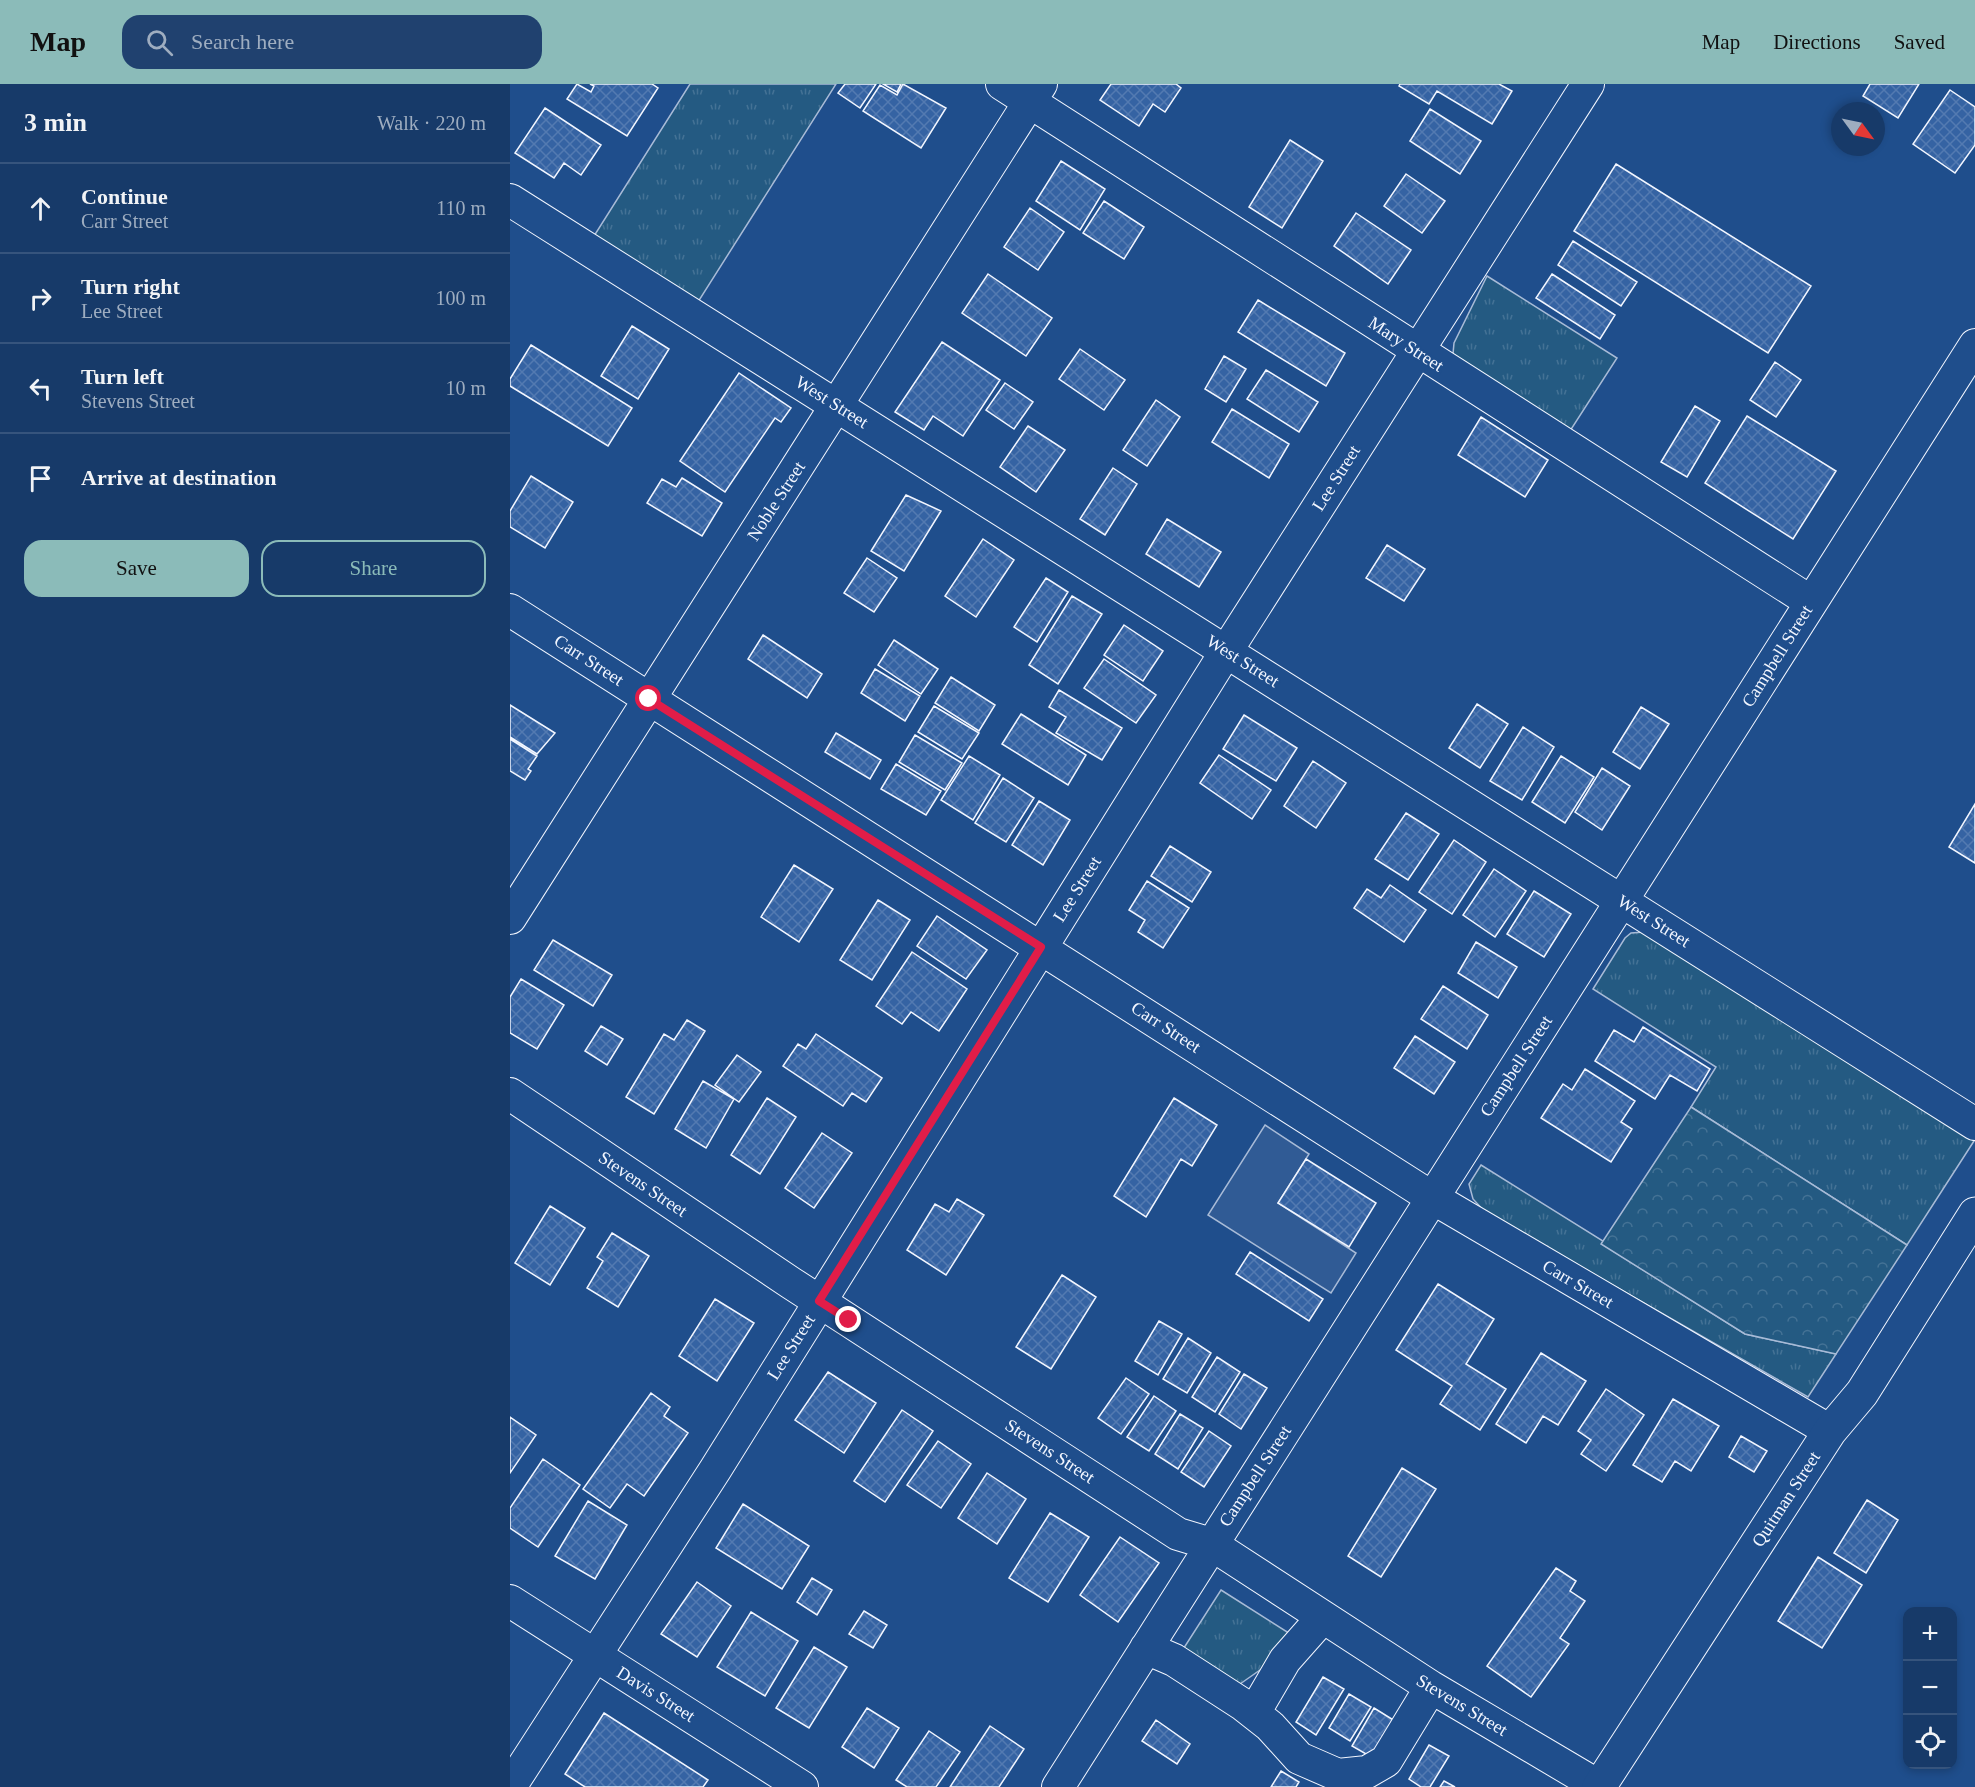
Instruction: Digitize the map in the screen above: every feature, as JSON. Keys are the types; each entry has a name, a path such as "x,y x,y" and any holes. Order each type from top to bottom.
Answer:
{"main road":[{"name":"Quitman Street","path":"1599,1787 1830,1431 1862,1393 1975,1214"}],"street":[{"name":"Mary Street","path":"1002,84 1036,93 1418,351 1811,603"},
{"name":"Lee Street","path":"510,1787 593,1655 715,1470 1227,650 1588,84"},
{"name":"Noble Street","path":"510,918 1036,93"},
{"name":"West Street","path":"510,200 1227,650 1975,1124"},
{"name":"Campbell Street","path":"1058,1787 1431,1197 1975,345"},
{"name":"Carr Street","path":"510,610 1431,1197 1830,1431"},
{"name":"Stevens Street","path":"510,1094 819,1301 1178,1534 1211,1544 1431,1687 1599,1787"},
{"name":"Davis Street","path":"510,1601 802,1787"},
{"path":"1254,1713 1285,1660 1323,1617"},
{"path":"1146,1648 1173,1660 1254,1713 1299,1758 1338,1775 1367,1772 1386,1761 1431,1687"}],"green space":[{"path":"690,84 836,84 698,302 594,236"},
{"path":"1487,276 1617,358 1570,431 1453,354 1454,343"},
{"path":"1645,932 1960,1128 1974,1141 1907,1245 1691,1107 1716,1067 1593,989 1625,938 1631,933"},
{"path":"1691,1107 1907,1245 1836,1354 1745,1334 1601,1244"},
{"path":"1481,1165 1745,1334 1836,1354 1808,1397 1485,1212 1473,1199 1469,1184"},
{"path":"1221,1590 1295,1637 1270,1663 1240,1684 1180,1654"}],"shaded area":[{"path":"1265,1125 1309,1154 1278,1203 1356,1253 1331,1293 1208,1215"}],"building":[{"path":"577,84 591,92 594,86 590,84 652,84 658,88 627,136 567,99"},
{"path":"845,84 876,84 860,108 838,93"},
{"path":"883,84 901,84 897,92"},
{"path":"903,84 946,108 921,148 863,111 880,85 897,95"},
{"path":"1111,84 1176,84 1181,88 1165,112 1153,104 1139,126 1100,100"},
{"path":"1400,84 1499,84 1512,91 1492,124 1437,91 1429,104 1399,86"},
{"path":"1870,84 1919,84 1898,118 1885,110 1885,102 1873,102 1863,96"},
{"path":"1950,90 1975,107 1975,145 1955,173 1913,144"},
{"path":"545,108 601,145 581,175 564,163 554,178 515,153"},
{"path":"1430,109 1481,141 1460,174 1410,141"},
{"path":"1290,140 1323,161 1282,228 1249,207"},
{"path":"1061,161 1105,189 1080,230 1036,201"},
{"path":"1616,164 1811,286 1768,353 1574,231"},
{"path":"1406,174 1445,201 1422,233 1384,206"},
{"path":"1104,201 1144,227 1124,259 1083,233"},
{"path":"1030,208 1064,232 1038,270 1004,247"},
{"path":"1356,213 1411,250 1388,284 1334,246"},
{"path":"1573,241 1637,282 1621,306 1558,265"},
{"path":"988,274 1052,318 1026,356 962,313"},
{"path":"1552,274 1615,315 1600,339 1536,298"},
{"path":"1258,300 1345,353 1326,386 1238,332"},
{"path":"632,326 669,349 638,399 601,376"},
{"path":"942,342 1000,380 963,436 933,416 924,430 895,412"},
{"path":"531,345 632,408 608,446 510,386 510,379"},
{"path":"1080,349 1125,380 1104,410 1059,379"},
{"path":"1224,356 1246,369 1226,402 1205,389"},
{"path":"1775,362 1801,380 1776,417 1750,400"},
{"path":"1266,370 1318,402 1299,432 1247,399"},
{"path":"739,373 791,408 781,422 775,418 725,492 680,461"},
{"path":"1005,383 1033,402 1014,429 986,410"},
{"path":"1156,400 1180,417 1147,466 1123,450"},
{"path":"1695,406 1720,421 1687,477 1661,462"},
{"path":"1232,409 1289,444 1269,478 1212,442"},
{"path":"1747,416 1836,471 1793,539 1705,483"},
{"path":"1481,417 1548,460 1525,497 1458,455"},
{"path":"1028,426 1065,450 1036,492 1000,467"},
{"path":"1113,468 1137,484 1105,535 1080,519"},
{"path":"531,476 573,502 545,548 510,527 510,511"},
{"path":"682,478 722,503 702,536 647,503 662,479 676,487"},
{"path":"906,495 941,511 904,571 871,551"},
{"path":"1167,519 1221,552 1199,587 1146,554"},
{"path":"983,539 1014,560 976,617 945,596"},
{"path":"1387,545 1425,569 1404,601 1366,578"},
{"path":"867,558 897,578 874,612 844,593"},
{"path":"1046,578 1068,592 1037,642 1014,627"},
{"path":"1072,596 1102,614 1058,684 1029,665"},
{"path":"1124,625 1163,651 1143,681 1104,655"},
{"path":"763,635 822,674 807,698 748,659"},
{"path":"894,640 938,669 921,694 878,665"},
{"path":"1104,659 1156,695 1136,723 1084,688"},
{"path":"875,669 920,696 905,721 861,693"},
{"path":"951,677 995,705 979,731 935,703"},
{"path":"1059,690 1122,728 1102,760 1056,733 1066,717 1049,707"},
{"path":"1477,704 1508,724 1480,768 1449,748"},
{"path":"510,705 555,733 537,754 510,737"},
{"path":"934,706 979,733 962,759 918,732"},
{"path":"1641,707 1669,724 1640,769 1613,752"},
{"path":"1021,714 1086,755 1068,785 1002,744"},
{"path":"1244,715 1297,748 1276,781 1223,749"},
{"path":"1523,727 1554,747 1522,800 1490,781"},
{"path":"836,733 881,760 870,779 825,752"},
{"path":"915,735 962,763 945,790 899,762"},
{"path":"510,739 537,756 528,769 531,771 525,780 510,771"},
{"path":"1219,755 1271,790 1252,819 1200,783"},
{"path":"969,756 1000,775 973,820 941,800"},
{"path":"1561,756 1594,777 1565,823 1532,802"},
{"path":"1313,761 1346,783 1316,828 1284,806"},
{"path":"896,764 941,791 926,815 881,789"},
{"path":"1602,768 1630,786 1602,830 1575,812"},
{"path":"1003,778 1034,798 1006,842 975,823"},
{"path":"1039,801 1070,820 1043,865 1012,845"},
{"path":"1975,804 1975,863 1949,847"},
{"path":"1406,813 1439,834 1408,880 1375,859"},
{"path":"1454,840 1486,862 1452,914 1419,892"},
{"path":"1170,846 1211,872 1192,902 1151,876"},
{"path":"794,865 833,889 799,942 761,917"},
{"path":"1494,869 1526,891 1495,937 1463,915"},
{"path":"1147,881 1189,908 1163,948 1138,932 1145,920 1129,910"},
{"path":"1390,885 1426,910 1404,942 1354,908 1367,889 1381,898"},
{"path":"1534,891 1571,914 1544,957 1507,934"},
{"path":"878,900 910,920 872,980 840,960"},
{"path":"937,916 987,950 966,979 917,946"},
{"path":"553,940 612,975 593,1006 534,970"},
{"path":"1476,942 1517,967 1498,998 1458,973"},
{"path":"912,952 967,989 939,1031 911,1012 902,1024 876,1006"},
{"path":"521,979 564,1005 537,1049 510,1033 510,997"},
{"path":"1443,986 1488,1015 1467,1049 1421,1019"},
{"path":"687,1020 705,1031 654,1114 626,1097 664,1034 674,1040"},
{"path":"601,1026 623,1039 607,1065 585,1051"},
{"path":"1643,1027 1710,1069 1697,1091 1670,1075 1655,1099 1595,1061 1614,1030 1634,1042"},
{"path":"816,1034 882,1078 866,1102 852,1093 843,1106 783,1066 798,1044 806,1049"},
{"path":"1415,1036 1455,1062 1434,1094 1394,1068"},
{"path":"737,1055 761,1072 739,1102 715,1085"},
{"path":"1585,1069 1635,1101 1621,1122 1632,1129 1611,1162 1541,1118 1563,1084 1572,1090"},
{"path":"703,1081 734,1099 706,1148 675,1129"},
{"path":"767,1098 796,1117 760,1174 731,1155"},
{"path":"1174,1098 1217,1125 1192,1166 1181,1159 1146,1217 1114,1196"},
{"path":"822,1133 852,1153 814,1208 785,1188"},
{"path":"1306,1159 1376,1203 1349,1247 1278,1203"},
{"path":"957,1199 984,1215 946,1275 907,1250 935,1204 949,1212"},
{"path":"550,1206 585,1228 550,1285 515,1263"},
{"path":"612,1233 649,1256 618,1307 587,1288 603,1261 597,1257"},
{"path":"1250,1252 1323,1299 1309,1321 1236,1274"},
{"path":"1062,1275 1096,1297 1051,1369 1016,1347"},
{"path":"1438,1284 1494,1319 1466,1364 1506,1389 1480,1430 1440,1404 1452,1386 1396,1350"},
{"path":"715,1299 754,1323 717,1381 679,1356"},
{"path":"1159,1321 1182,1334 1158,1375 1135,1361"},
{"path":"1188,1338 1211,1353 1187,1393 1163,1379"},
{"path":"1541,1353 1586,1381 1558,1425 1543,1416 1526,1443 1496,1424"},
{"path":"1217,1357 1240,1372 1215,1412 1192,1397"},
{"path":"828,1372 876,1403 844,1453 795,1420"},
{"path":"1244,1374 1267,1388 1241,1429 1219,1414"},
{"path":"1126,1378 1149,1394 1121,1434 1098,1418"},
{"path":"1606,1389 1644,1415 1606,1471 1581,1454 1591,1440 1578,1431"},
{"path":"651,1393 670,1407 664,1416 688,1433 644,1496 627,1484 610,1508 583,1489"},
{"path":"1154,1396 1176,1411 1149,1451 1127,1437"},
{"path":"1673,1399 1719,1426 1691,1471 1675,1461 1662,1482 1633,1465"},
{"path":"902,1410 933,1431 885,1502 854,1481"},
{"path":"1180,1414 1203,1428 1178,1469 1155,1454"},
{"path":"510,1417 536,1435 510,1473"},
{"path":"1209,1431 1231,1446 1204,1487 1181,1472"},
{"path":"1741,1436 1767,1451 1754,1472 1729,1457"},
{"path":"938,1441 971,1464 941,1508 907,1485"},
{"path":"543,1459 580,1485 538,1547 510,1528 510,1508"},
{"path":"1402,1468 1436,1489 1381,1577 1348,1556"},
{"path":"987,1473 1026,1499 997,1544 958,1518"},
{"path":"1867,1500 1898,1520 1866,1573 1834,1553"},
{"path":"588,1501 627,1525 595,1579 555,1556"},
{"path":"743,1504 809,1546 782,1589 716,1548"},
{"path":"1050,1513 1089,1537 1048,1602 1009,1578"},
{"path":"1120,1537 1159,1563 1118,1622 1080,1595"},
{"path":"1818,1557 1862,1585 1822,1648 1778,1621"},
{"path":"1556,1568 1576,1581 1570,1591 1585,1601 1560,1638 1569,1644 1531,1697 1487,1666"},
{"path":"812,1578 832,1590 817,1615 797,1602"},
{"path":"697,1582 731,1606 697,1657 661,1634"},
{"path":"864,1611 887,1625 873,1648 849,1634"},
{"path":"751,1612 798,1641 765,1696 717,1667"},
{"path":"814,1647 847,1667 809,1728 776,1708"},
{"path":"1323,1677 1344,1689 1316,1735 1296,1722"},
{"path":"1349,1694 1371,1707 1350,1741 1329,1728"},
{"path":"867,1708 899,1728 874,1768 842,1747"},
{"path":"1374,1708 1395,1721 1373,1758 1352,1746"},
{"path":"604,1713 708,1780 703,1787 585,1787 565,1774"},
{"path":"1156,1720 1190,1744 1177,1764 1142,1741"},
{"path":"990,1726 1024,1749 999,1787 950,1787"},
{"path":"929,1731 960,1752 936,1787 907,1787 896,1780"},
{"path":"1429,1745 1449,1756 1430,1787 1421,1787 1409,1779"},
{"path":"1281,1771 1299,1782 1296,1787 1271,1787"},
{"path":"1444,1781 1455,1787 1440,1787"}],"route":[{"path":"649,699 1041,947 819,1301 849,1320"}]}
